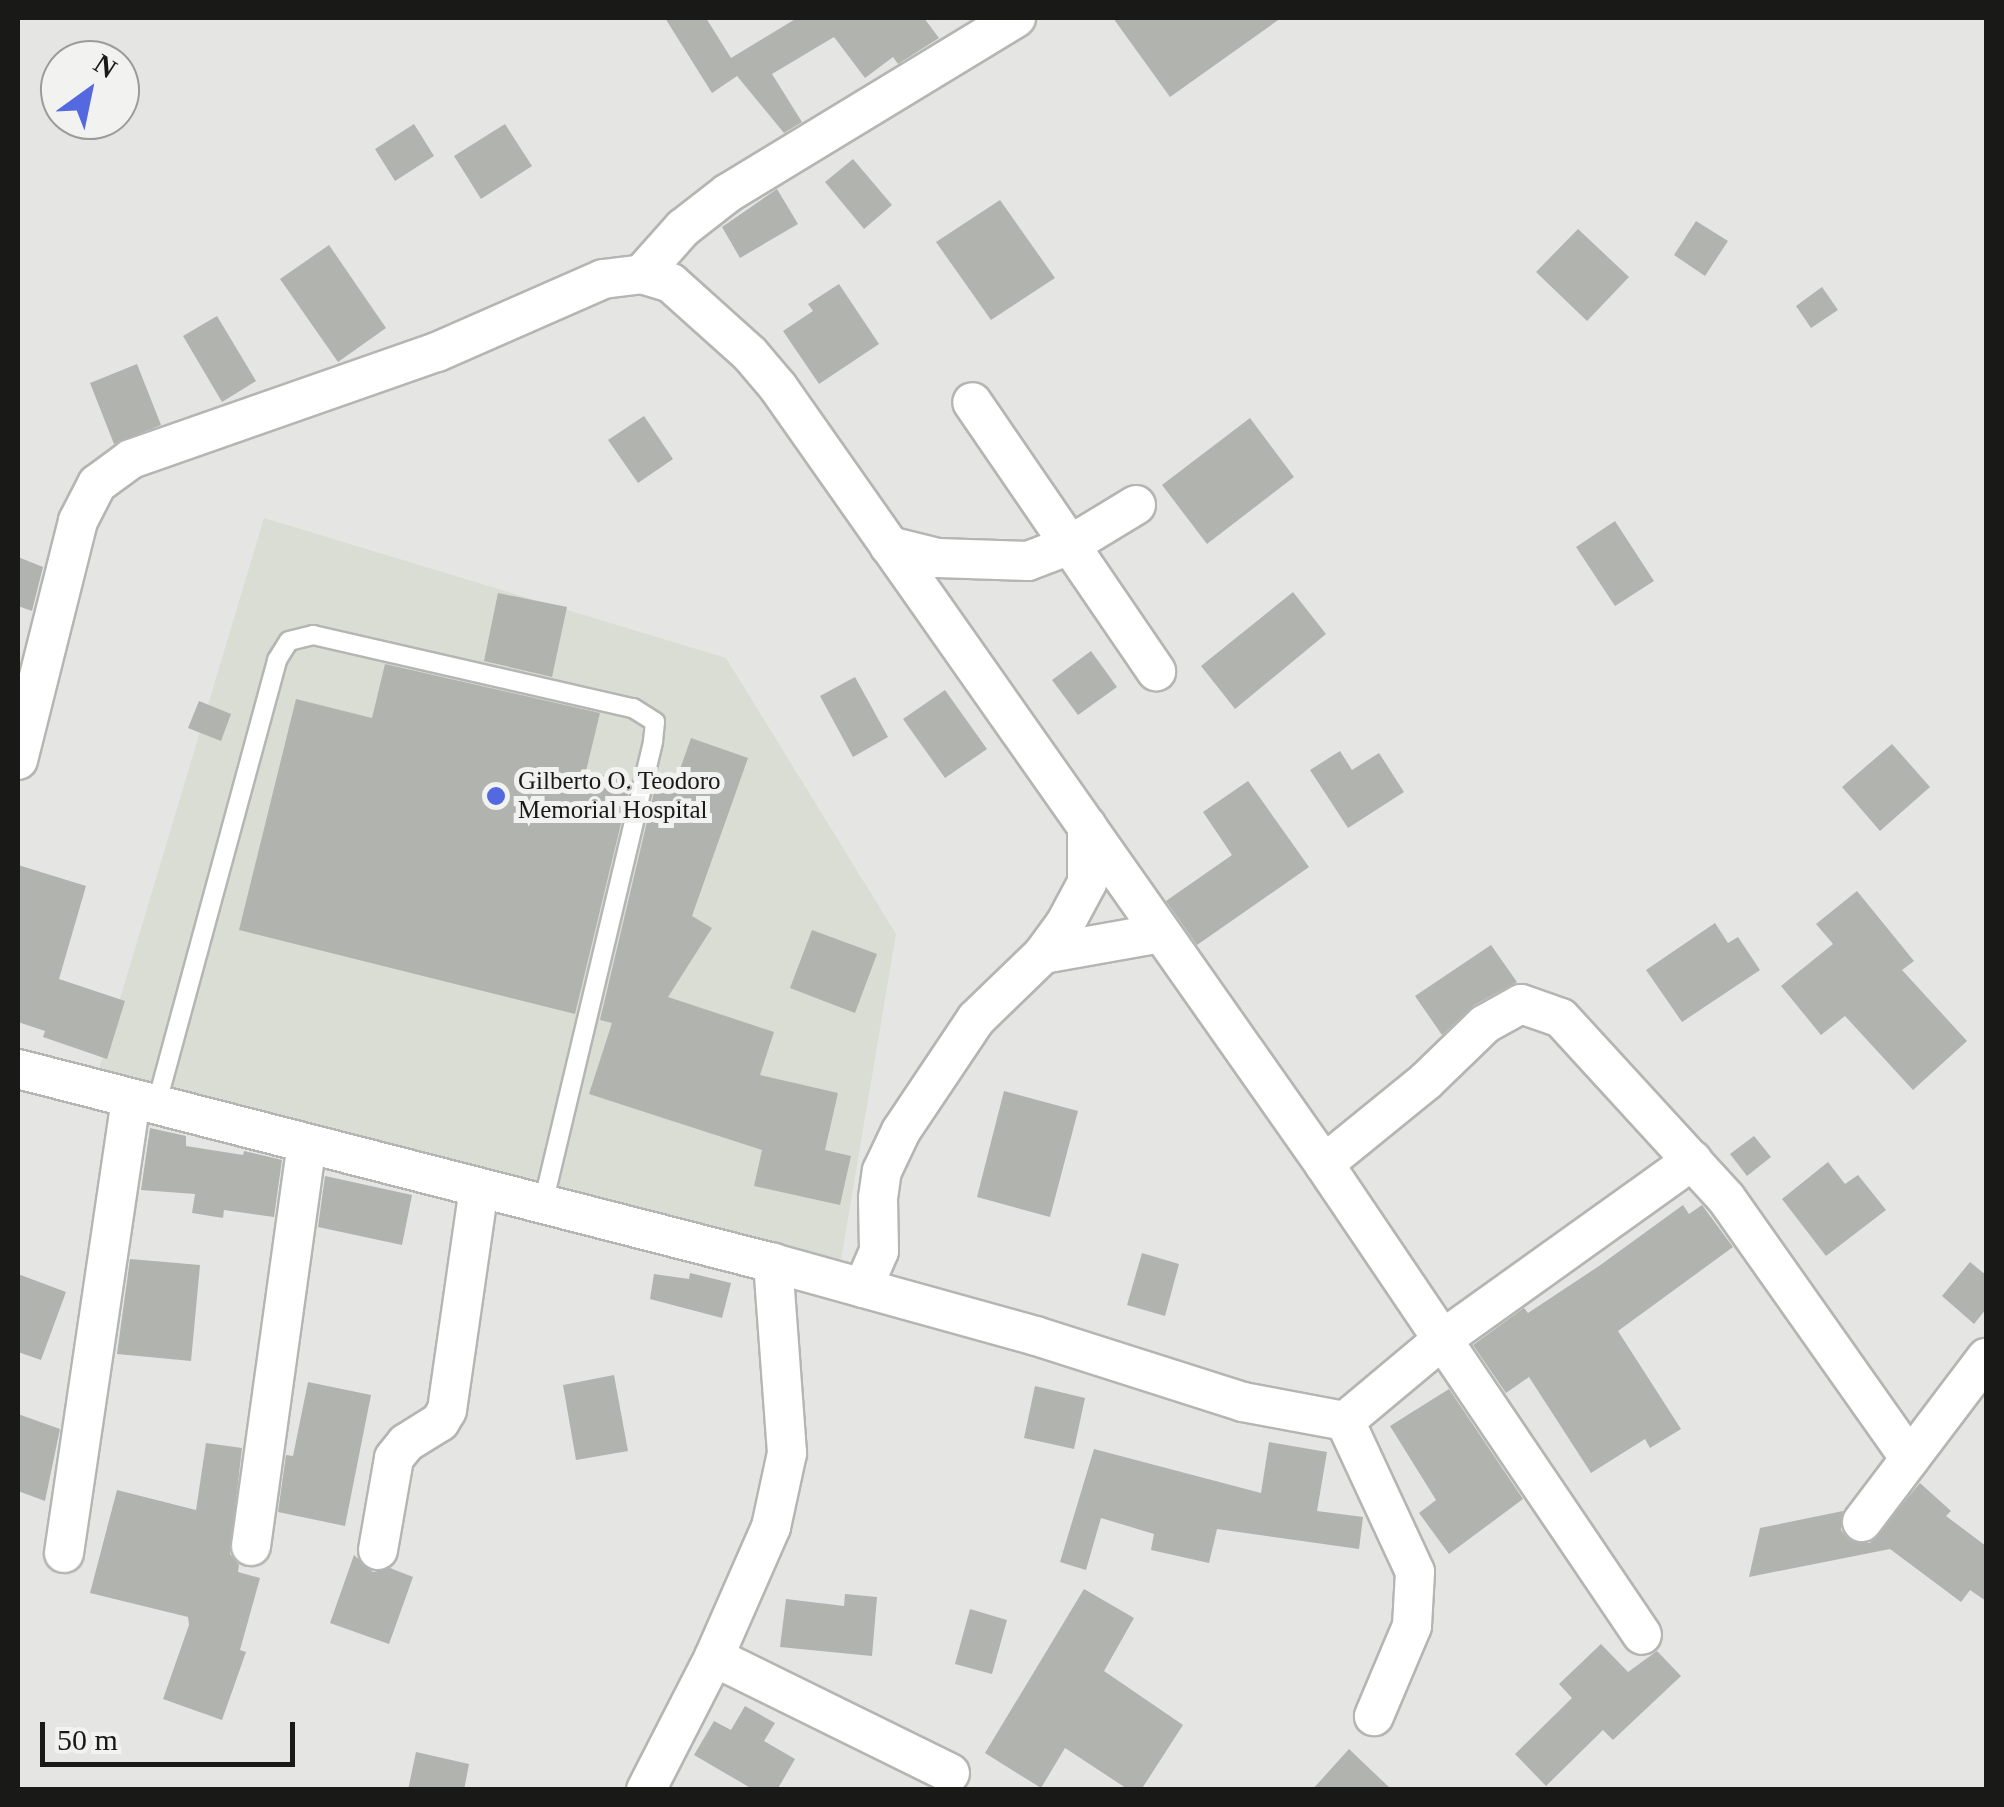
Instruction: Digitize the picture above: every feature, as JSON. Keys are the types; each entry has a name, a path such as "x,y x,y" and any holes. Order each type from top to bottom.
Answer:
{"street":[{"path":"642,274 682,228 728,193 1016,18"},
{"path":"18,760 78,520 97,484 131,459 437,352 604,279 642,274 671,283 750,354 890,546 1324,1164 1642,1636"},
{"path":"972,402 1156,671"},
{"path":"890,546 938,558 1028,562 1070,545 1136,506"},
{"path":"863,1288 879,1251 882,1171 901,1130 976,1019 1043,954 1087,883 1086,826"},
{"path":"1043,954 1162,933"},
{"path":"1324,1164 1426,1081 1485,1024 1521,1004 1561,1018 1726,1198 1910,1459"},
{"path":"18,1069 773,1263 1036,1336 1242,1402 1344,1420 1443,1339 1693,1160"},
{"path":"64,1552 144,1104"},
{"path":"251,1546 307,1145"},
{"path":"378,1550 394,1458 406,1443 440,1422 448,1410 479,1188"},
{"path":"646,1790 714,1657 771,1526 787,1454 773,1263"},
{"path":"1862,1522 1986,1358"},
{"path":"1344,1420 1415,1572 1412,1626 1374,1716"},
{"path":"714,1657 950,1773"}],"lane":[{"path":"144,1104 277,660 289,641 313,634 634,708 654,722 653,742 543,1204"}],"shaded area":[{"name":"Gilberto O. Teodoro Memorial Hospital","path":"264,518 726,658 896,934 841,1260 99,1069"}],"building":[{"path":"665,18 706,18 731,58 797,18 924,18 939,38 898,64 893,57 865,78 834,37 772,74 802,122 784,133 737,76 712,93"},
{"path":"1113,18 1281,18 1170,97"},
{"path":"414,124 434,156 395,181 375,149"},
{"path":"505,124 532,166 481,199 454,156"},
{"path":"853,159 892,205 864,229 825,182"},
{"path":"777,189 798,224 740,258 722,227"},
{"path":"1000,200 1055,278 991,320 936,242"},
{"path":"1696,221 1728,241 1705,276 1674,255"},
{"path":"1578,229 1629,277 1587,321 1536,272"},
{"path":"329,245 386,328 338,362 280,279"},
{"path":"839,284 879,344 819,384 783,331 813,311 808,304"},
{"path":"1822,287 1838,310 1811,328 1796,306"},
{"path":"217,316 256,381 222,402 183,336"},
{"path":"137,364 161,425 114,444 90,383"},
{"path":"644,416 673,459 638,483 608,440"},
{"path":"1250,418 1294,477 1207,544 1162,485"},
{"path":"1615,521 1654,581 1615,606 1576,547"},
{"path":"18,557 43,567 32,611 18,606"},
{"path":"1293,592 1326,634 1235,709 1201,666"},
{"path":"498,593 567,607 552,677 484,661"},
{"path":"1091,651 1117,687 1078,715 1052,680"},
{"path":"385,664 600,713 586,771 631,782 575,1014 239,930 296,699 372,718"},
{"path":"855,677 888,737 853,757 820,696"},
{"path":"945,690 987,749 945,778 903,719"},
{"path":"199,701 231,714 221,741 188,728"},
{"path":"691,738 748,758 692,916 712,928 668,997 774,1032 760,1075 838,1093 825,1150 851,1156 840,1205 754,1186 762,1150 589,1094 612,1023 600,1020 655,788 672,792"},
{"path":"1892,744 1930,787 1880,831 1842,787"},
{"path":"1340,751 1352,770 1379,753 1404,792 1348,828 1310,770"},
{"path":"1248,781 1309,867 1197,945 1166,901 1232,855 1203,812"},
{"path":"18,865 86,886 59,979 125,1001 107,1059 43,1037 45,1031 18,1022"},
{"path":"1857,891 1914,961 1902,970 1967,1041 1913,1090 1845,1016 1821,1035 1781,986 1833,944 1816,924"},
{"path":"1715,923 1728,943 1738,937 1760,970 1682,1022 1646,970"},
{"path":"812,930 877,954 855,1013 790,988"},
{"path":"1491,945 1517,982 1474,1005 1442,1035 1415,996"},
{"path":"1004,1091 1078,1111 1050,1217 977,1197"},
{"path":"150,1128 186,1136 186,1146 243,1155 244,1151 282,1160 274,1217 224,1210 223,1218 192,1213 195,1194 141,1190"},
{"path":"1754,1136 1771,1157 1747,1176 1730,1154"},
{"path":"1828,1162 1845,1184 1858,1175 1886,1210 1826,1256 1782,1199"},
{"path":"325,1176 412,1195 402,1245 318,1227"},
{"path":"1683,1205 1689,1214 1702,1205 1733,1247 1618,1331 1681,1429 1650,1448 1645,1439 1591,1473 1529,1377 1506,1393 1473,1345 1524,1308 1528,1313 1599,1266"},
{"path":"1142,1253 1179,1264 1165,1316 1127,1305"},
{"path":"130,1259 200,1265 191,1361 117,1354"},
{"path":"1970,1262 1986,1275 1986,1309 1974,1324 1942,1296"},
{"path":"690,1273 731,1283 722,1318 650,1299 654,1274 689,1279"},
{"path":"18,1274 66,1292 41,1360 18,1352"},
{"path":"614,1375 628,1451 576,1460 563,1385"},
{"path":"308,1382 371,1395 345,1526 278,1512 286,1455 293,1456"},
{"path":"1035,1386 1085,1398 1074,1449 1024,1438"},
{"path":"1449,1389 1523,1499 1449,1554 1419,1513 1436,1500 1390,1426"},
{"path":"18,1414 60,1429 45,1501 18,1491"},
{"path":"1269,1442 1327,1452 1317,1511 1363,1517 1359,1549 1217,1529 1209,1563 1151,1550 1154,1534 1101,1518 1086,1570 1060,1562 1094,1449 1261,1493"},
{"path":"206,1443 242,1448 230,1554 239,1565 238,1572 260,1578 240,1650 246,1652 222,1720 163,1699 189,1625 188,1617 90,1593 117,1490 196,1510"},
{"path":"1920,1483 1951,1511 1946,1516 1986,1546 1986,1601 1970,1590 1961,1602 1890,1549 1749,1577 1760,1528 1843,1511 1841,1530 1848,1539 1870,1543"},
{"path":"354,1555 373,1572 390,1568 413,1577 389,1644 330,1623"},
{"path":"1084,1589 1134,1618 1104,1671 1183,1725 1141,1790 1129,1790 1065,1748 1041,1788 985,1753"},
{"path":"845,1594 877,1597 872,1656 780,1647 786,1599 844,1606"},
{"path":"970,1609 1007,1620 992,1674 955,1664"},
{"path":"1601,1644 1628,1672 1657,1651 1681,1676 1613,1740 1603,1730 1546,1786 1515,1754 1572,1698 1559,1684"},
{"path":"745,1706 775,1723 764,1741 795,1759 777,1790 754,1790 694,1755 714,1721 731,1730"},
{"path":"1349,1749 1392,1790 1312,1790"},
{"path":"416,1752 469,1764 464,1790 408,1790"}],"place":[{"name":"Gilberto O. Teodoro Memorial Hospital","path":"496,796"}]}
